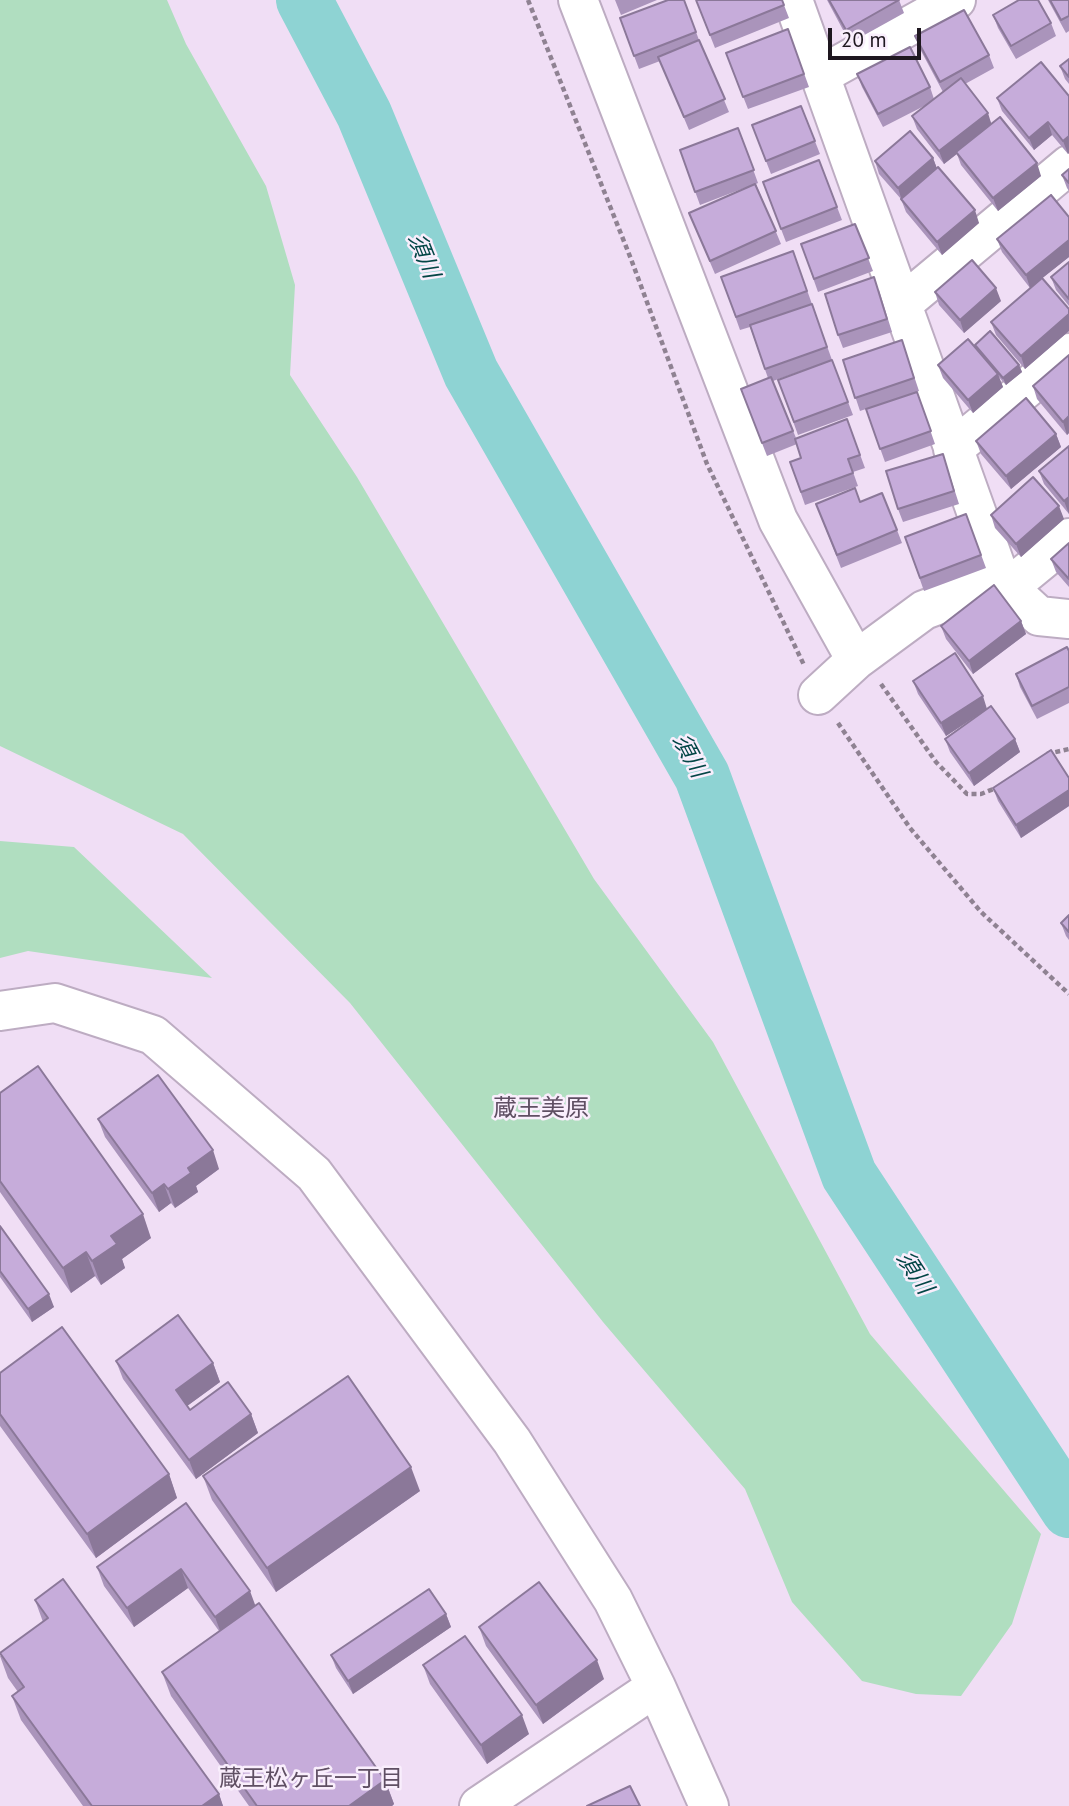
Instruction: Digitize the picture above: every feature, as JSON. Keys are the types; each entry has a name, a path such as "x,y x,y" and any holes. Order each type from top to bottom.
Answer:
{"street":[{"path":"578,0 778,520 858,658"},
{"path":"793,0 1004,584 1039,616 1069,619"},
{"path":"819,76 956,0"},
{"path":"901,305 1069,165"},
{"path":"953,449 1069,352"},
{"path":"818,695 858,658 924,610 1004,584 1069,538"},
{"path":"0,1011 55,1003 153,1035 314,1174 512,1441 613,1600 656,1687 709,1806"},
{"path":"479,1806 656,1687"}],"path":[{"path":"858,658 936,762 967,794 981,794 1004,782"},
{"path":"1041,758 1050,752 1069,749"}],"green space":[{"path":"0,0 167,0 186,44 266,186 295,285 290,375 357,477 594,879 713,1042 870,1334 1041,1534 1012,1624 961,1696 916,1694 862,1681 792,1602 745,1489 603,1322 350,1003 183,834 0,746"},
{"path":"0,841 74,847 212,978 28,951 0,958"}],"building":[{"path":"668,0 684,0 696,32 634,56 620,18"},
{"path":"696,0 782,0 784,5 710,35"},
{"path":"829,0 899,0 846,30"},
{"path":"1019,0 1038,0 1051,23 1011,46 993,15"},
{"path":"1050,0 1069,0 1069,16 1061,20"},
{"path":"964,10 989,55 940,82 915,36"},
{"path":"788,29 804,74 743,97 726,53"},
{"path":"699,40 725,99 684,117 658,57"},
{"path":"910,47 930,87 878,114 857,74"},
{"path":"1069,59 1069,77 1060,66"},
{"path":"1041,62 1069,96 1069,136 1063,141 1048,122 1029,138 997,98"},
{"path":"961,78 988,113 939,151 912,116"},
{"path":"801,106 815,141 766,161 752,125"},
{"path":"1000,117 1037,163 993,198 956,152"},
{"path":"738,128 754,170 695,192 680,150"},
{"path":"910,131 933,158 898,188 875,161"},
{"path":"819,160 837,207 781,229 763,182"},
{"path":"938,167 975,210 937,242 901,199"},
{"path":"1069,169 1069,183 1062,175"},
{"path":"755,184 776,231 710,261 689,213"},
{"path":"1051,195 1069,217 1069,240 1026,275 997,239"},
{"path":"855,224 869,258 814,279 801,244"},
{"path":"793,251 807,291 736,317 721,277"},
{"path":"972,260 996,288 960,320 935,292"},
{"path":"1069,262 1069,299 1051,277"},
{"path":"874,277 887,319 838,335 825,294"},
{"path":"1042,278 1069,309 1069,314 1021,356 991,322"},
{"path":"812,304 827,347 765,369 750,325"},
{"path":"990,331 1019,365 1003,378 975,345"},
{"path":"968,339 998,374 968,400 938,365"},
{"path":"902,340 914,378 855,398 843,360"},
{"path":"1069,355 1069,416 1063,422 1033,386"},
{"path":"832,360 848,402 794,422 778,380"},
{"path":"771,377 793,431 762,443 741,389"},
{"path":"917,392 931,431 880,449 866,409"},
{"path":"1026,398 1056,434 1006,476 976,441"},
{"path":"847,419 860,455 848,459 853,473 801,492 790,462 801,458 795,439"},
{"path":"1069,446 1069,497 1064,501 1039,471"},
{"path":"943,454 954,491 898,509 886,471"},
{"path":"1033,477 1059,506 1016,544 991,515"},
{"path":"855,488 860,502 882,493 897,530 837,555 816,504"},
{"path":"966,514 981,555 920,578 905,537"},
{"path":"1069,543 1069,579 1051,559"},
{"path":"994,585 1021,621 969,661 941,626"},
{"path":"1067,647 1069,687 1032,706 1016,674"},
{"path":"955,653 983,696 941,723 913,681"},
{"path":"991,706 1015,739 969,773 945,739"},
{"path":"1051,750 1069,778 1069,790 1016,825 993,788"},
{"path":"1069,915 1069,932 1061,923"},
{"path":"38,1066 143,1214 111,1236 117,1244 92,1261 86,1252 63,1268 0,1181 0,1093"},
{"path":"158,1075 213,1150 188,1168 191,1173 168,1189 164,1184 152,1193 98,1119"},
{"path":"0,1226 49,1294 28,1309 0,1271"},
{"path":"178,1315 213,1363 176,1390 190,1410 228,1382 251,1414 189,1460 116,1361"},
{"path":"62,1327 169,1474 87,1534 0,1414 0,1373"},
{"path":"348,1376 411,1467 267,1568 203,1476"},
{"path":"186,1503 250,1591 215,1617 181,1569 127,1608 97,1567"},
{"path":"63,1579 219,1794 202,1806 92,1806 12,1696 24,1687 0,1653 48,1618 35,1600"},
{"path":"539,1582 597,1660 536,1705 479,1627"},
{"path":"429,1589 446,1614 348,1681 331,1655"},
{"path":"259,1603 385,1780 349,1806 257,1806 162,1672"},
{"path":"465,1636 522,1715 481,1745 423,1665"},
{"path":"630,1786 640,1806 587,1806"}],"waterway":[{"name":"須川","path":"304,0 364,114 471,373 702,776 849,1175 1069,1510"}],"district":[{"name":"蔵王美原","path":"541,1109"},
{"name":"蔵王松ヶ丘一丁目","path":"311,1779"}]}
